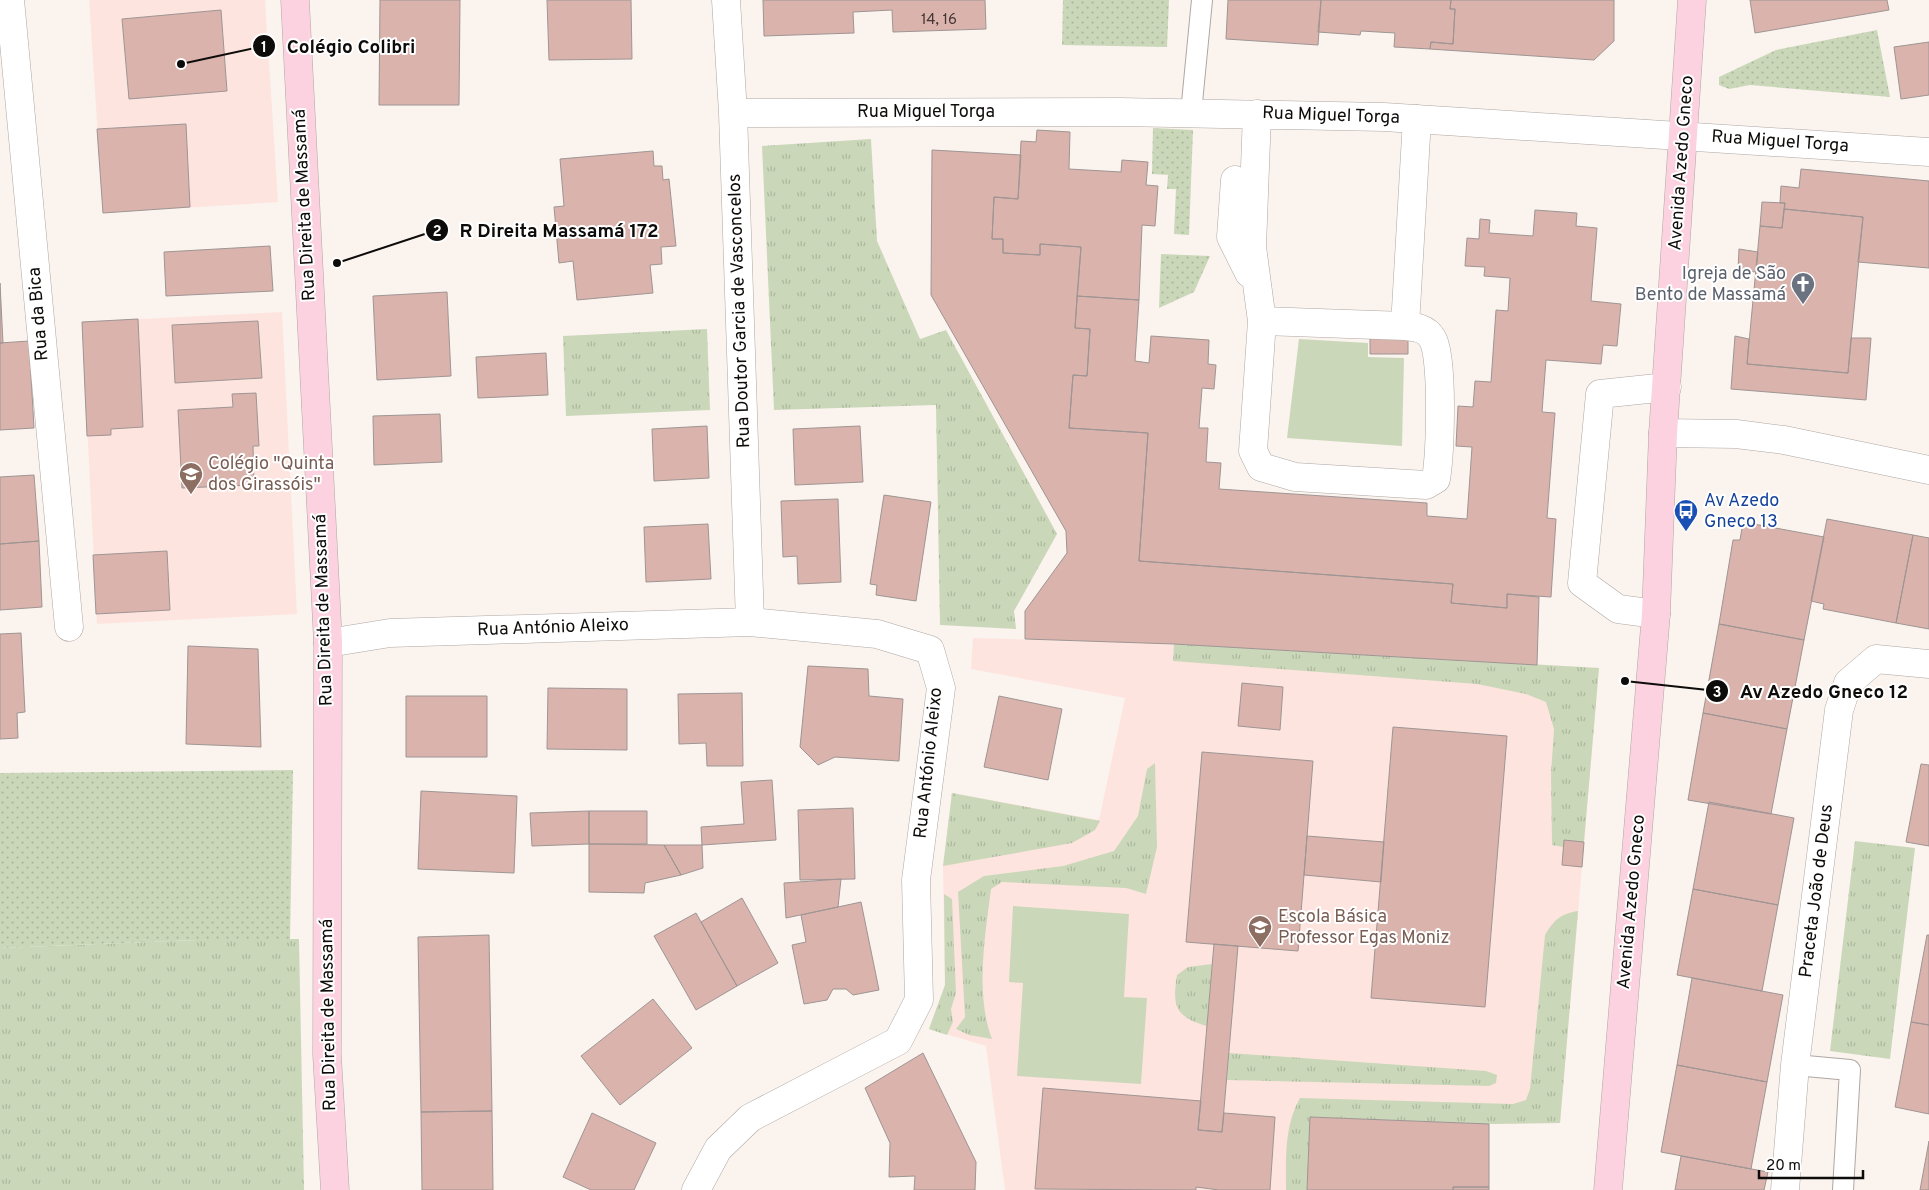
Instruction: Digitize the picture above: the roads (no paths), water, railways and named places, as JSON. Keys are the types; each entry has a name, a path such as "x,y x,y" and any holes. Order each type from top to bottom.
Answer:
{"street":[{"name":"Rua da Bica","path":"10,0 69,627"},
{"name":"Rua Direita de Massamá","path":"294,0 328,643 327,1055 335,1190"},
{"name":"Rua Doutor Garcia de Vasconcelos","path":"726,0 732,113 750,622"},
{"name":"Avenida Azedo Gneco","path":"1608,1190 1656,614 1663,432 1692,0"},
{"name":"Rua Miguel Torga","path":"732,113 1191,113 1417,119 1929,152"},
{"path":"1248,114 1252,247 1262,321 1253,451 1261,467 1295,477 1426,485 1436,479 1438,463 1437,354 1432,337 1422,329 1405,326 1262,321"},
{"path":"1405,326 1417,119"},
{"path":"1656,614 1618,609 1582,583 1600,394 1667,386"},
{"path":"1663,432 1736,434 1774,439 1929,470"},
{"name":"Rua António Aleixo","path":"328,643 390,633 750,622 877,634 930,650 941,688 916,880 919,1000 898,1041 750,1118 718,1149 696,1190"},
{"name":"Praceta João de Deus","path":"1785,1190 1795,1065 1839,710 1848,683 1876,659 1929,664"}],"lane":[{"path":"1191,113 1202,0"},
{"path":"1795,1065 1850,1070 1843,1190"}],"place":[{"name":"Colégio Colibri","path":"181,64"},
{"name":"R Direita Massamá 172","path":"337,263"},
{"name":"Igreja de São Bento de Massamá","path":"1803,305"},
{"name":"Colégio \"Quinta dos Girassóis\"","path":"191,495"},
{"name":"Av Azedo Gneco 13","path":"1686,532"},
{"name":"Av Azedo Gneco 12","path":"1625,681"},
{"name":"Escola Básica Professor Egas Moniz","path":"1260,948"}]}
